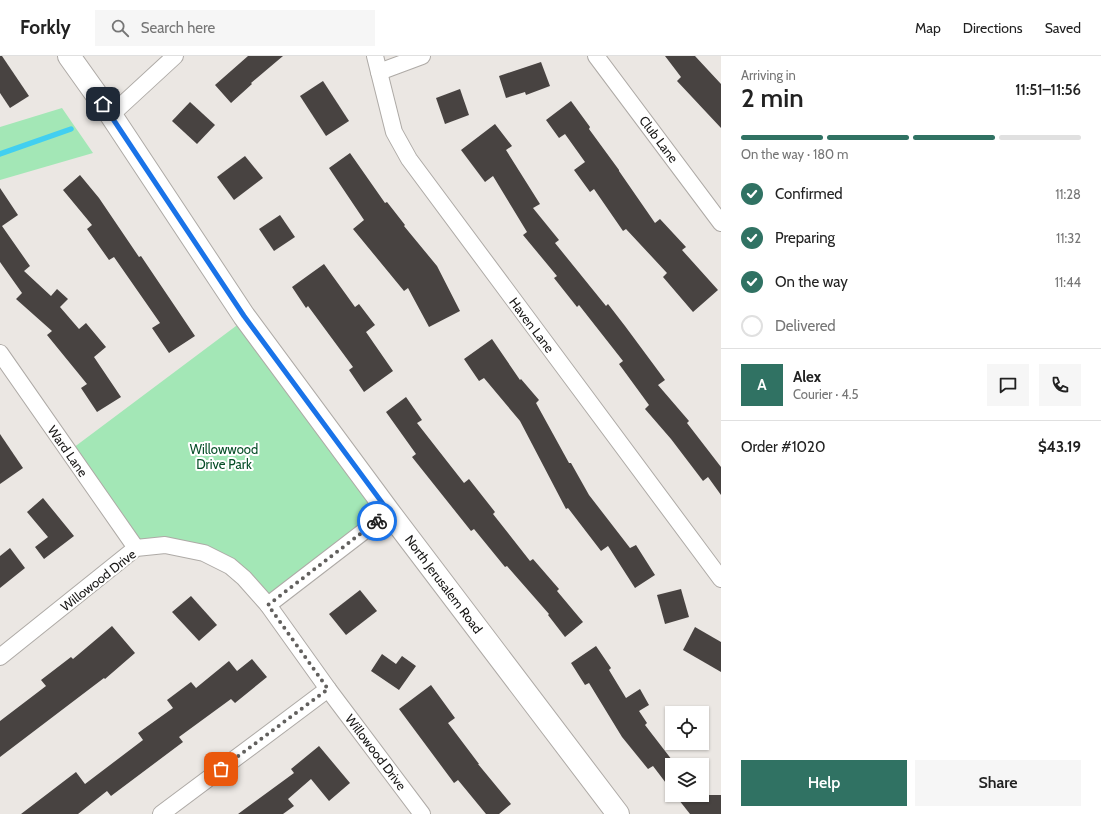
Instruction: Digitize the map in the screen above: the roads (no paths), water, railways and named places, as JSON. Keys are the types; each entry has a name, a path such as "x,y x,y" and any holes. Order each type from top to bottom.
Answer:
{"main road":[{"name":"North Jerusalem Road","path":"69,56 111,116 244,316 389,512 618,814"}],"street":[{"path":"111,116 174,56"},
{"path":"377,64 422,56"},
{"name":"Club Lane","path":"596,56 721,223"},
{"name":"Haven Lane","path":"377,64 394,132 409,160 721,579"},
{"name":"Ward Lane","path":"0,353 136,548"},
{"path":"268,605 389,512"},
{"name":"Willowood Drive","path":"0,657 136,548 165,545 204,553 230,566 244,578 268,605 328,689 422,814"},
{"path":"161,814 328,689"}],"waterway":[{"path":"0,154 71,129"}],"park label":[{"name":"Willowwood Drive Park","path":"224,456"}]}
